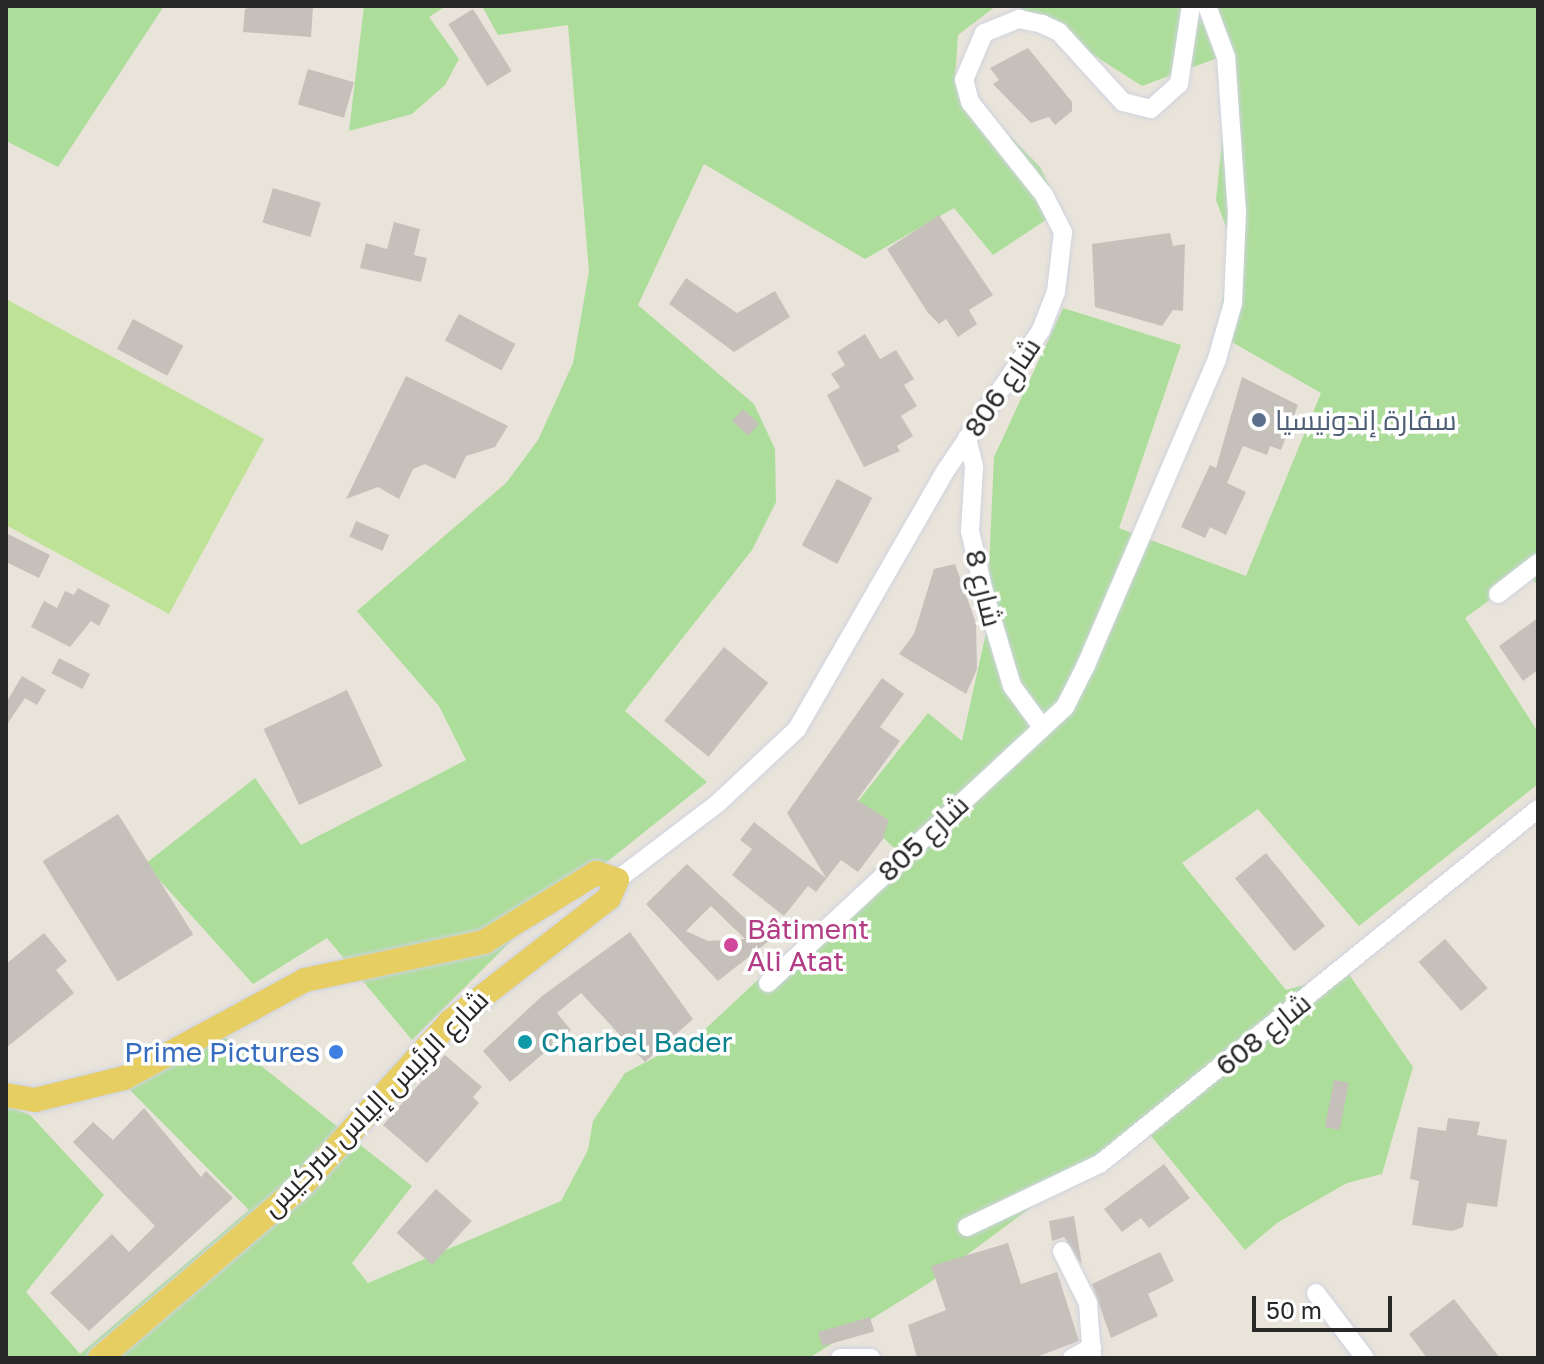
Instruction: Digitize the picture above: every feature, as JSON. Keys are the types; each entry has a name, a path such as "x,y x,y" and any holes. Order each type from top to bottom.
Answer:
{"main road":[{"name":"شارع الرئيس إلياس سركيس","path":"6,1095 51,1097 124,1078 305,980 484,942 596,873 617,880 609,898 450,1022 302,1185 100,1358"}],"street":[{"name":"شارع 806","path":"617,880 718,803 797,729 967,438 1022,367 1064,258 1063,232 1044,195 970,102 964,80 970,56 1000,23 1042,24 1070,43 1123,102 1151,109 1179,84 1191,6"},
{"name":"شارع 805","path":"768,983 1065,707 1086,665 1217,359 1233,303 1237,213 1226,57 1207,6"},
{"name":"شارع 8","path":"967,438 974,467 970,531 984,592 1012,686 1042,727"},
{"path":"1498,594 1538,563"},
{"name":"شارع 608","path":"967,1227 1101,1163 1538,809"},
{"path":"1062,1251 1088,1303 1092,1352 1072,1358"},
{"path":"1316,1293 1365,1358"},
{"path":"840,1358 871,1358"}],"green space":[{"path":"6,6 164,6 58,167 6,141"},
{"path":"364,6 446,6 429,17 459,59 445,85 412,114 349,131"},
{"path":"482,6 996,6 958,35 955,79 1040,167 1061,210 993,255 954,208 865,259 704,164 638,305 754,404 775,449 776,502 752,550 625,711 707,782 524,928 412,1040 327,938 253,984 145,864 255,778 301,845 466,760 439,706 357,611 506,483 538,440 573,363 589,271 568,25 498,35"},
{"path":"1017,6 1538,6 1538,586 1528,572 1465,618 1538,732 1538,784 1359,926 1258,809 1182,863 1286,990 1348,973 1413,1067 1382,1174 1347,1183 1277,1223 1245,1250 1142,1125 929,1283 809,1358 6,1358 6,1105 30,1115 104,1195 26,1292 80,1354 249,1210 120,1080 211,1026 412,1186 352,1263 368,1283 561,1201 588,1150 593,1121 625,1073 701,1033 897,850 851,810 928,713 962,741 986,633 994,457 1063,308 1181,345 1119,528 1246,576 1321,393 1218,334 1231,240 1216,200 1231,53 1142,86"},
{"path":"6,299 264,439 169,614 6,525"}],"building":[{"path":"255,6 313,6 311,37 243,32 245,9"},
{"path":"473,9 512,71 487,86 448,24"},
{"path":"1028,48 1072,102 1072,111 1055,125 1049,117 1031,123 993,84 999,80 990,68"},
{"path":"308,69 354,82 344,118 298,105"},
{"path":"273,188 321,203 310,237 262,222"},
{"path":"939,215 993,295 969,310 977,324 958,337 946,319 939,324 928,313 887,249"},
{"path":"394,222 420,229 414,255 427,258 421,282 360,268 366,243 387,249"},
{"path":"1170,233 1173,246 1185,244 1183,311 1173,310 1162,326 1095,307 1092,244"},
{"path":"686,278 737,313 775,291 790,317 734,352 669,304"},
{"path":"459,314 516,344 501,371 445,340"},
{"path":"133,319 183,346 167,376 117,349"},
{"path":"865,334 880,359 896,350 914,379 904,385 917,406 901,416 913,436 897,446 900,451 864,467 827,395 840,387 831,374 845,365 837,352"},
{"path":"406,376 508,426 495,447 466,456 455,479 425,464 413,469 399,499 378,487 346,499"},
{"path":"1242,377 1298,405 1281,450 1270,446 1267,455 1243,446 1227,483 1246,492 1226,535 1210,527 1205,538 1181,527 1210,465 1216,468"},
{"path":"743,409 759,424 748,436 732,421"},
{"path":"837,479 872,498 837,564 802,545"},
{"path":"356,521 389,535 382,551 349,537"},
{"path":"6,533 50,555 39,578 6,562"},
{"path":"955,564 976,623 977,669 966,694 899,654 914,634 934,569"},
{"path":"78,588 110,605 99,626 91,621 70,647 31,627 44,601 57,608 65,591 74,595"},
{"path":"1538,618 1538,670 1523,681 1499,646"},
{"path":"724,647 768,683 709,757 664,721"},
{"path":"59,658 90,674 82,689 51,673"},
{"path":"22,676 46,690 37,705 25,698 6,726 6,703"},
{"path":"882,678 904,694 880,727 900,741 857,800 889,820 883,839 858,872 841,860 816,892 808,886 784,916 732,875 752,849 740,840 754,822 826,878 787,813"},
{"path":"347,690 382,766 299,805 264,729"},
{"path":"118,814 193,934 118,982 43,861"},
{"path":"1266,853 1325,926 1294,951 1235,878"},
{"path":"687,864 769,941 718,981 646,904","holes":["711,906 745,939 708,941 686,931"]},
{"path":"630,932 693,1019 645,1062 581,993 557,1013 571,1030 510,1082 483,1051 542,996"},
{"path":"44,933 67,961 56,970 74,993 6,1048 6,964"},
{"path":"1445,939 1488,988 1461,1011 1419,962"},
{"path":"445,1055 482,1087 473,1097 479,1103 427,1163 383,1125"},
{"path":"1334,1080 1349,1083 1340,1130 1325,1127"},
{"path":"144,1108 201,1177 206,1171 233,1198 89,1331 50,1293 112,1234 129,1252 155,1226 73,1142 93,1122 113,1140"},
{"path":"1448,1118 1480,1122 1477,1135 1507,1140 1497,1207 1467,1203 1463,1227 1452,1231 1412,1225 1419,1181 1410,1179 1418,1127 1446,1131"},
{"path":"1164,1164 1190,1198 1149,1228 1141,1218 1122,1232 1104,1209"},
{"path":"436,1189 472,1221 432,1265 397,1233"},
{"path":"1074,1216 1082,1265 1064,1237 1052,1241 1049,1221"},
{"path":"1008,1243 1021,1284 1057,1272 1079,1341 1039,1356 917,1358 908,1325 946,1310 931,1266"},
{"path":"1160,1252 1174,1281 1148,1294 1158,1316 1111,1338 1092,1284"},
{"path":"1454,1299 1500,1358 1427,1358 1409,1334"},
{"path":"870,1317 874,1331 822,1346 818,1332"}],"place":[{"name":"سفارة إندونيسيا","path":"1259,420"},
{"name":"Bâtiment Ali Atat","path":"731,945"},
{"name":"Charbel Bader","path":"525,1042"},
{"name":"Prime Pictures","path":"336,1052"}]}
